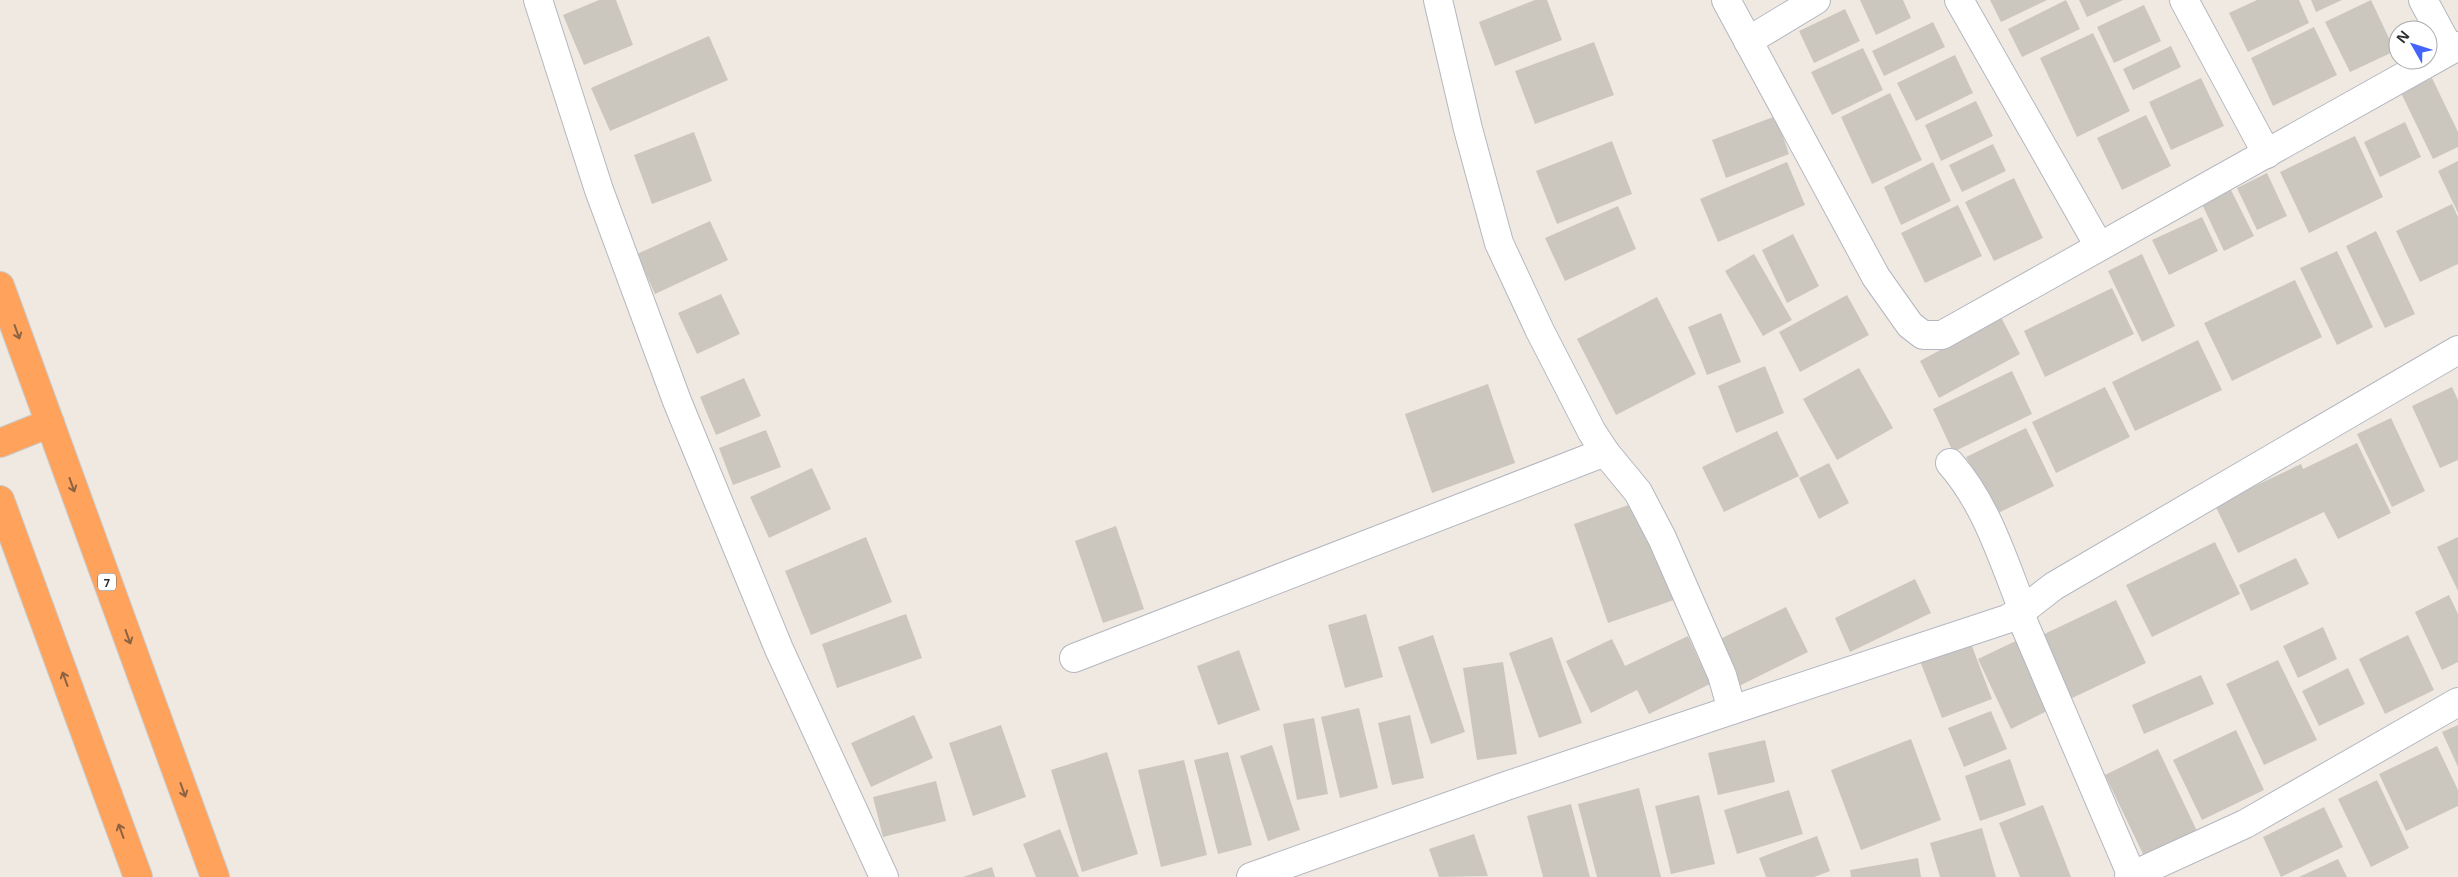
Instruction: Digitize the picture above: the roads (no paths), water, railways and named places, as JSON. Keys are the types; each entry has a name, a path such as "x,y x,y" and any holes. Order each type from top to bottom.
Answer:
{"highway":[{"name":"7","path":"0,286 215,877"},
{"path":"0,443 50,423"},
{"path":"0,500 138,877"}],"street":[{"path":"538,0 599,190 677,401 779,649 884,877"},
{"path":"1438,0 1446,26 1468,129 1499,243 1540,331 1605,452 1638,492 1662,538 1722,676 1732,710"},
{"path":"1726,0 1876,277 1910,325 1923,336 1942,335 2099,246 2268,154 2454,48 2423,0"},
{"path":"1748,41 1816,0"},
{"path":"1959,0 2099,246"},
{"path":"2184,0 2268,154"},
{"path":"1252,877 1496,790 2007,619 2054,586 2458,350"},
{"path":"1074,658 1605,452"},
{"path":"1950,463 1971,488 1980,506 2021,611 2131,876 2245,824 2458,702"}]}
